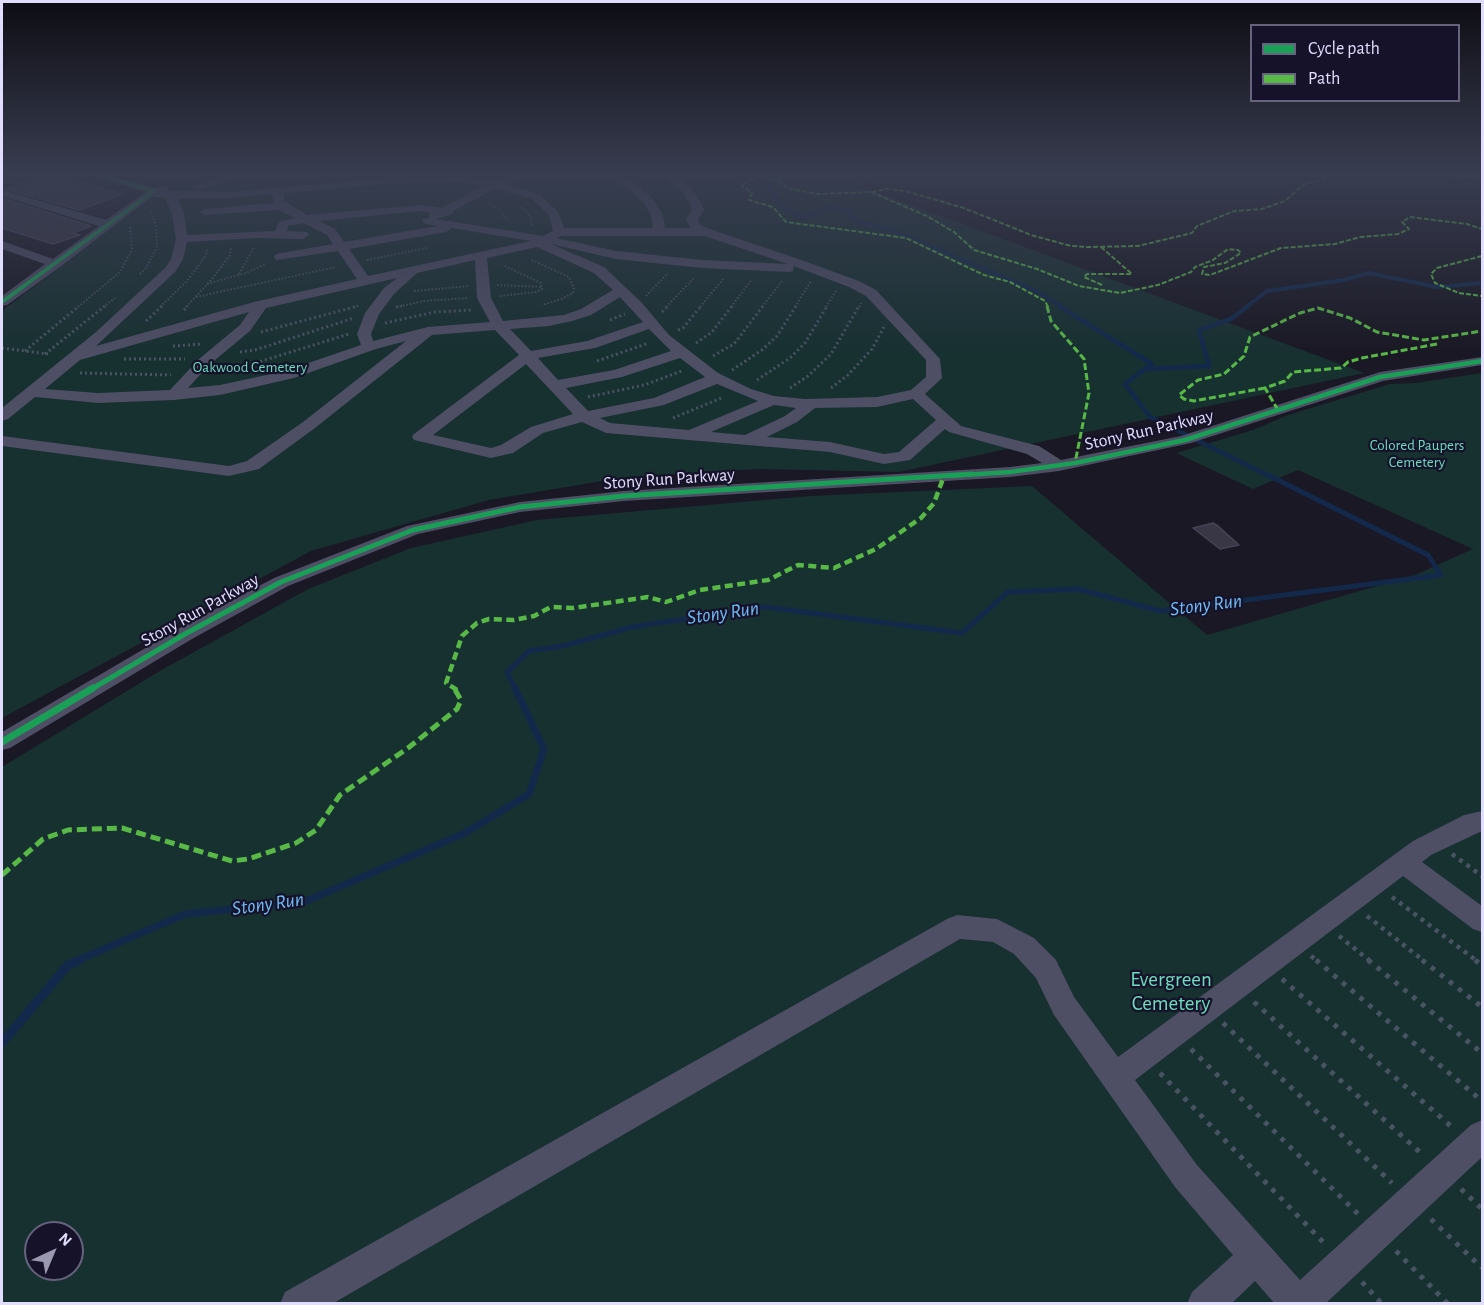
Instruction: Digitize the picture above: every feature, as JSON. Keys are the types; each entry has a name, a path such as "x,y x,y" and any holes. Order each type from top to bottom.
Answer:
{"street":[{"path":"2,302 96,235"},
{"path":"2,416 79,355 160,281 177,259 181,235"},
{"path":"182,239 234,235"},
{"path":"303,235 312,242 338,243 394,235"},
{"path":"333,235 365,281"},
{"path":"280,257 369,235"},
{"path":"524,235 548,238 616,255 706,264 813,268"},
{"path":"548,238 551,235"},
{"path":"79,355 259,305 481,257 548,238 617,235"},
{"path":"548,238 599,270 637,306 651,324 682,352 717,378 740,390 772,400 811,404 877,402 916,394 934,378 933,359 891,313 868,292 813,268 715,235"},
{"path":"2,245 56,264"},
{"path":"481,257 483,291 499,326 585,417 606,428 830,447 884,459 904,456 944,421"},
{"path":"371,346 367,343 364,334 372,313 386,295 411,272"},
{"path":"31,392 98,398 174,395 271,380 371,346 428,331 567,318 586,312 621,291"},
{"path":"174,395 210,357 245,328 259,309 259,305"},
{"path":"651,324 590,345 527,356 420,437 491,453 507,449 537,430 562,421 658,402 717,378"},
{"path":"2,441 229,471 253,465 309,425 428,331"},
{"path":"554,385 617,375 682,352"},
{"name":"Stony Run Parkway","path":"2,742 185,634 281,582 413,530 520,507 624,496 1010,472 1059,466 1185,440 1380,377 1482,361"},
{"path":"916,394 955,429 1033,450 1059,466"},
{"path":"691,435 772,400"},
{"path":"749,439 791,418 811,404"},
{"path":"1115,1077 1403,862 1473,822 1482,821"},
{"path":"1403,862 1482,921"},
{"path":"297,1304 957,927 997,931 1024,946 1046,969 1064,1006 1186,1176 1299,1304 1477,1141"},
{"path":"1204,1304 1256,1257"}],"path":[{"path":"25,351 120,272 132,250 130,235"},
{"path":"138,276 146,268 157,247 156,235"},
{"path":"181,313 230,255 234,235"},
{"path":"238,275 253,252 256,235"},
{"path":"121,343 188,281 206,255 209,237"},
{"path":"207,284 238,275 280,257"},
{"path":"498,263 534,279 541,283 542,287"},
{"path":"651,324 706,264"},
{"path":"682,352 712,332 761,267"},
{"path":"717,378 743,364 777,336 813,268"},
{"path":"672,418 740,390 771,373 805,343 842,280"},
{"path":"2,348 45,354 169,361 210,357 255,350 372,313 424,301 483,291 542,287"},
{"path":"386,295 433,288 536,292 542,287"},
{"path":"45,354 123,291"},
{"path":"772,400 808,376 831,354 868,292"},
{"path":"811,404 848,375 873,349 891,313"},
{"path":"1435,842 1482,876"},
{"path":"1375,884 1482,965"},
{"path":"1349,902 1482,1007"},
{"path":"1322,923 1482,1053"},
{"path":"1296,943 1482,1101"},
{"path":"1265,965 1477,1141"},
{"path":"1237,987 1482,1209"},
{"path":"1208,1008 1482,1268"},
{"path":"1175,1033 1448,1304"},
{"path":"1144,1056 1382,1304"}],"green space":[{"name":"Oakwood Cemetery","path":"103,235 992,235 1364,373 899,472 760,469 626,477 489,500 311,551 2,718 2,311"},
{"name":"Evergreen Cemetery","path":"1482,373 1482,1303 2,1304 2,767 158,672 308,589 411,548 537,520 810,496 1032,486 1207,635 1415,575 1473,549 1298,470 1253,489 1176,453 1390,384 1415,383"}],"building":[{"path":"24,235 80,235 53,244"},
{"path":"1213,523 1239,545 1220,549 1193,528"}],"waterway":[{"path":"904,235 1036,291 1062,307"},
{"path":"1246,307 1267,291 1344,280 1368,273 1437,287 1482,283"},
{"path":"1059,306 1152,364 1146,369"},
{"path":"1146,369 1209,366 1199,330 1231,319 1248,306"},
{"path":"1146,369 1125,384 1150,417 1269,476"},
{"name":"Stony Run","path":"515,688 507,672 529,651 563,646 632,627 765,607 962,633 1008,592 1078,589 1160,611 1441,575 1428,555 1266,474"},
{"name":"Stony Run","path":"76,961 185,914 304,902 465,833 529,794 544,749 515,688"},
{"name":"Stony Run","path":"2,1043 68,965 80,960"}],"marked path":[{"path":"883,235 906,238 984,275 1010,282 1045,301 1050,311 1051,321 1084,359 1089,393 1075,463"},
{"path":"957,235 974,250 1037,269 1079,286 1120,293 1158,285 1191,272 1195,267 1213,260 1228,249 1238,250 1241,253 1225,263 1204,267 1202,274 1210,275 1281,248 1335,244 1360,237 1387,235"},
{"path":"1031,235 1071,246 1088,247 1138,246 1184,235"},
{"path":"1101,247 1132,274 1087,274 1084,277 1102,285"},
{"path":"1482,256 1437,268 1431,274 1435,283 1459,293 1482,296"},
{"path":"1265,388 1194,401 1184,399 1179,395 1198,380 1224,374 1244,356 1250,337 1300,313 1318,308 1350,318 1377,332 1424,340 1482,331"},
{"path":"1278,410 1265,388 1285,381 1293,372 1341,368 1348,362 1362,358 1437,344"},
{"path":"2,875 43,839 68,830 122,828 232,861 248,859 296,843 316,830 340,795 408,748 457,709 461,700 457,690 446,683 462,636 477,623 489,619 514,620 534,616 551,607 573,608 648,597 666,602 700,590 768,580 798,565 834,568 876,549 921,518 934,503 944,476"}],"cycle path":[{"path":"2,302 94,235"},
{"path":"2,742 185,634 281,582 413,530 520,507 624,496 1010,472 1075,463 1185,440 1380,377 1482,361"}],"park label":[{"name":"Colored Paupers Cemetery","path":"1417,454"}]}
